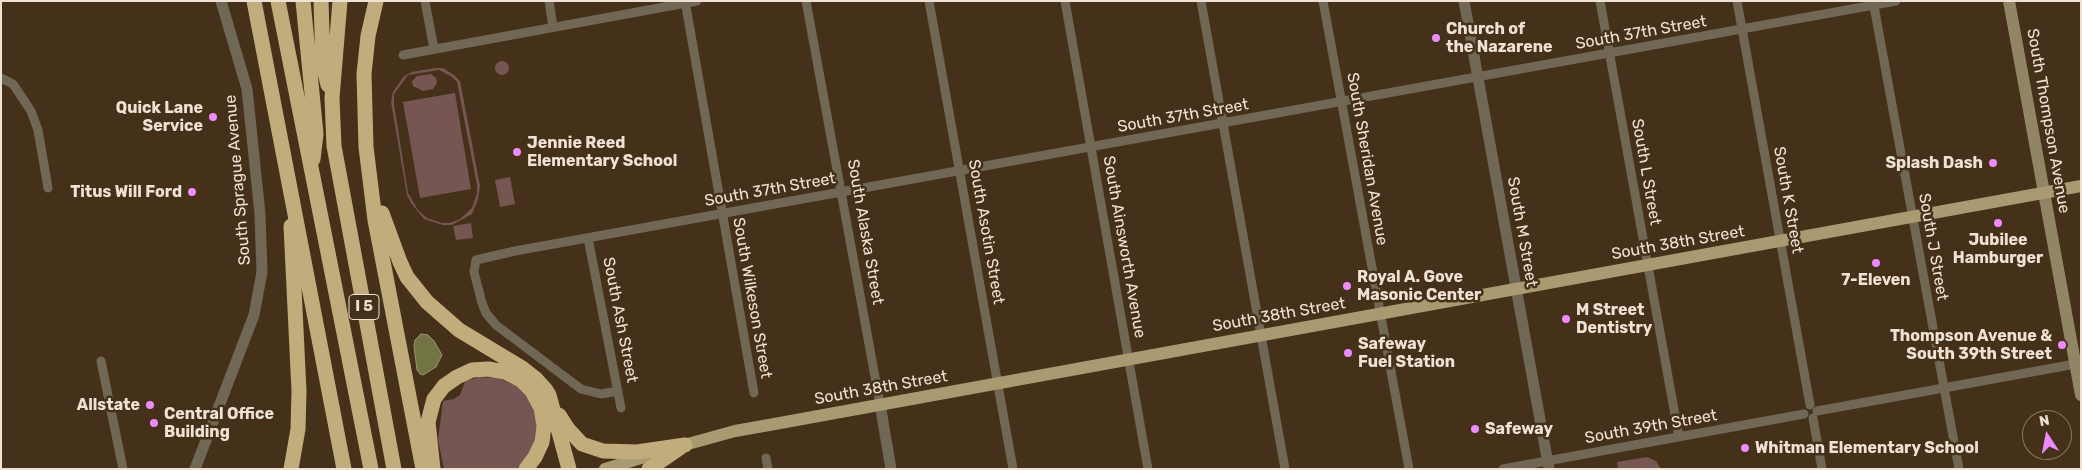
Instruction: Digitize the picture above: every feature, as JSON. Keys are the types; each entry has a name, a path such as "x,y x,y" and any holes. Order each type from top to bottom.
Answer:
{"highway":[{"path":"254,1 344,469"},
{"name":"I 5","path":"278,1 371,469"},
{"path":"303,1 316,134 311,169"},
{"path":"321,1 323,65 332,98"},
{"name":"I 5","path":"340,1 335,41 332,98 334,146 394,469"},
{"path":"335,41 346,1"},
{"path":"376,1 368,36 364,74 364,119 376,220 423,469"},
{"path":"368,36 381,1"},
{"path":"277,118 291,224 299,391 298,429 291,469"},
{"path":"370,177 394,247 408,277 426,302 459,330 531,374 549,395 568,429 582,444 591,448 618,453 685,445"},
{"path":"433,469 428,422 434,400 444,386 457,377 472,370 488,369 505,372 521,380 532,391 541,408 544,426 542,442 535,457 526,469"},
{"path":"549,395 569,469"},
{"path":"649,469 685,445"}],"main road":[{"name":"South Thompson Avenue","path":"2009,1 2078,364 2081,395"},
{"name":"South 38th Street","path":"605,469 735,431 2081,186"}],"street":[{"name":"South Sprague Avenue","path":"195,469 254,315 262,272 260,207 247,90 221,1"},
{"path":"425,1 434,49"},
{"path":"548,1 553,28"},
{"path":"403,55 696,1"},
{"name":"South Alaska Street","path":"806,1 891,469"},
{"name":"South Asotin Street","path":"929,1 1013,469"},
{"name":"South Ainsworth Avenue","path":"1065,1 1148,469"},
{"path":"1201,1 1285,469"},
{"name":"South Sheridan Avenue","path":"1324,1 1409,469"},
{"name":"South M Street","path":"1464,1 1548,465"},
{"name":"South L Street","path":"1600,1 1679,437"},
{"name":"South K Street","path":"1737,1 1822,469"},
{"name":"South 37th Street","path":"618,391 601,394 581,389 496,325 486,313 482,302 474,267 476,260 841,192 1477,78 1873,3 1896,1"},
{"name":"South Wilkeson Street","path":"686,2 754,393"},
{"name":"South J Street","path":"1873,3 1959,469"},
{"path":"1,78 13,84 31,110 38,130 48,188"},
{"name":"South Ash Street","path":"588,238 621,408"},
{"path":"101,361 124,469"},
{"name":"South 39th Street","path":"1503,469 1548,465 1679,437 2078,364"},
{"path":"766,458 768,469"}],"shaded area":[{"path":"499,61 505,61 509,68 505,75 499,75 495,71 495,65"},
{"path":"443,68 460,81 480,186 478,199 472,214 452,225 443,225 424,219 407,195 391,102 393,92 404,76 412,72","holes":["439,70 457,82 477,193 472,208 460,219 450,223 442,223 427,218 418,210 408,193 394,94 408,75"]},
{"path":"431,74 436,78 437,83 433,89 423,91 413,86 412,81 417,76"},
{"path":"455,93 471,189 420,198 403,102"},
{"path":"510,177 515,204 500,207 495,180"},
{"path":"471,223 473,238 456,240 453,226"},
{"path":"421,334 428,335 434,341 442,355 436,367 423,375 417,370 414,346 415,340"},
{"path":"479,377 497,378 517,386 526,395 533,408 537,426 534,442 528,457 516,469 444,469 438,440 443,401 454,399 460,395 465,381"},
{"path":"1647,457 1656,461 1661,469 1618,469 1617,462"}],"place":[{"name":"Church of the Nazarene","path":"1436,38"},
{"name":"Quick Lane Service","path":"213,117"},
{"name":"Jennie Reed Elementary School","path":"517,152"},
{"name":"Splash Dash","path":"1993,163"},
{"name":"Titus Will Ford","path":"192,192"},
{"name":"Jubilee Hamburger","path":"1998,223"},
{"name":"7-Eleven","path":"1876,263"},
{"name":"Royal A. Gove Masonic Center","path":"1347,286"},
{"name":"M Street Dentistry","path":"1566,319"},
{"name":"Thompson Avenue & South 39th Street","path":"2062,345"},
{"name":"Safeway Fuel Station","path":"1348,353"},
{"name":"Allstate","path":"150,405"},
{"name":"Central Office Building","path":"154,423"},
{"name":"Safeway","path":"1475,429"},
{"name":"Whitman Elementary School","path":"1745,448"}]}
